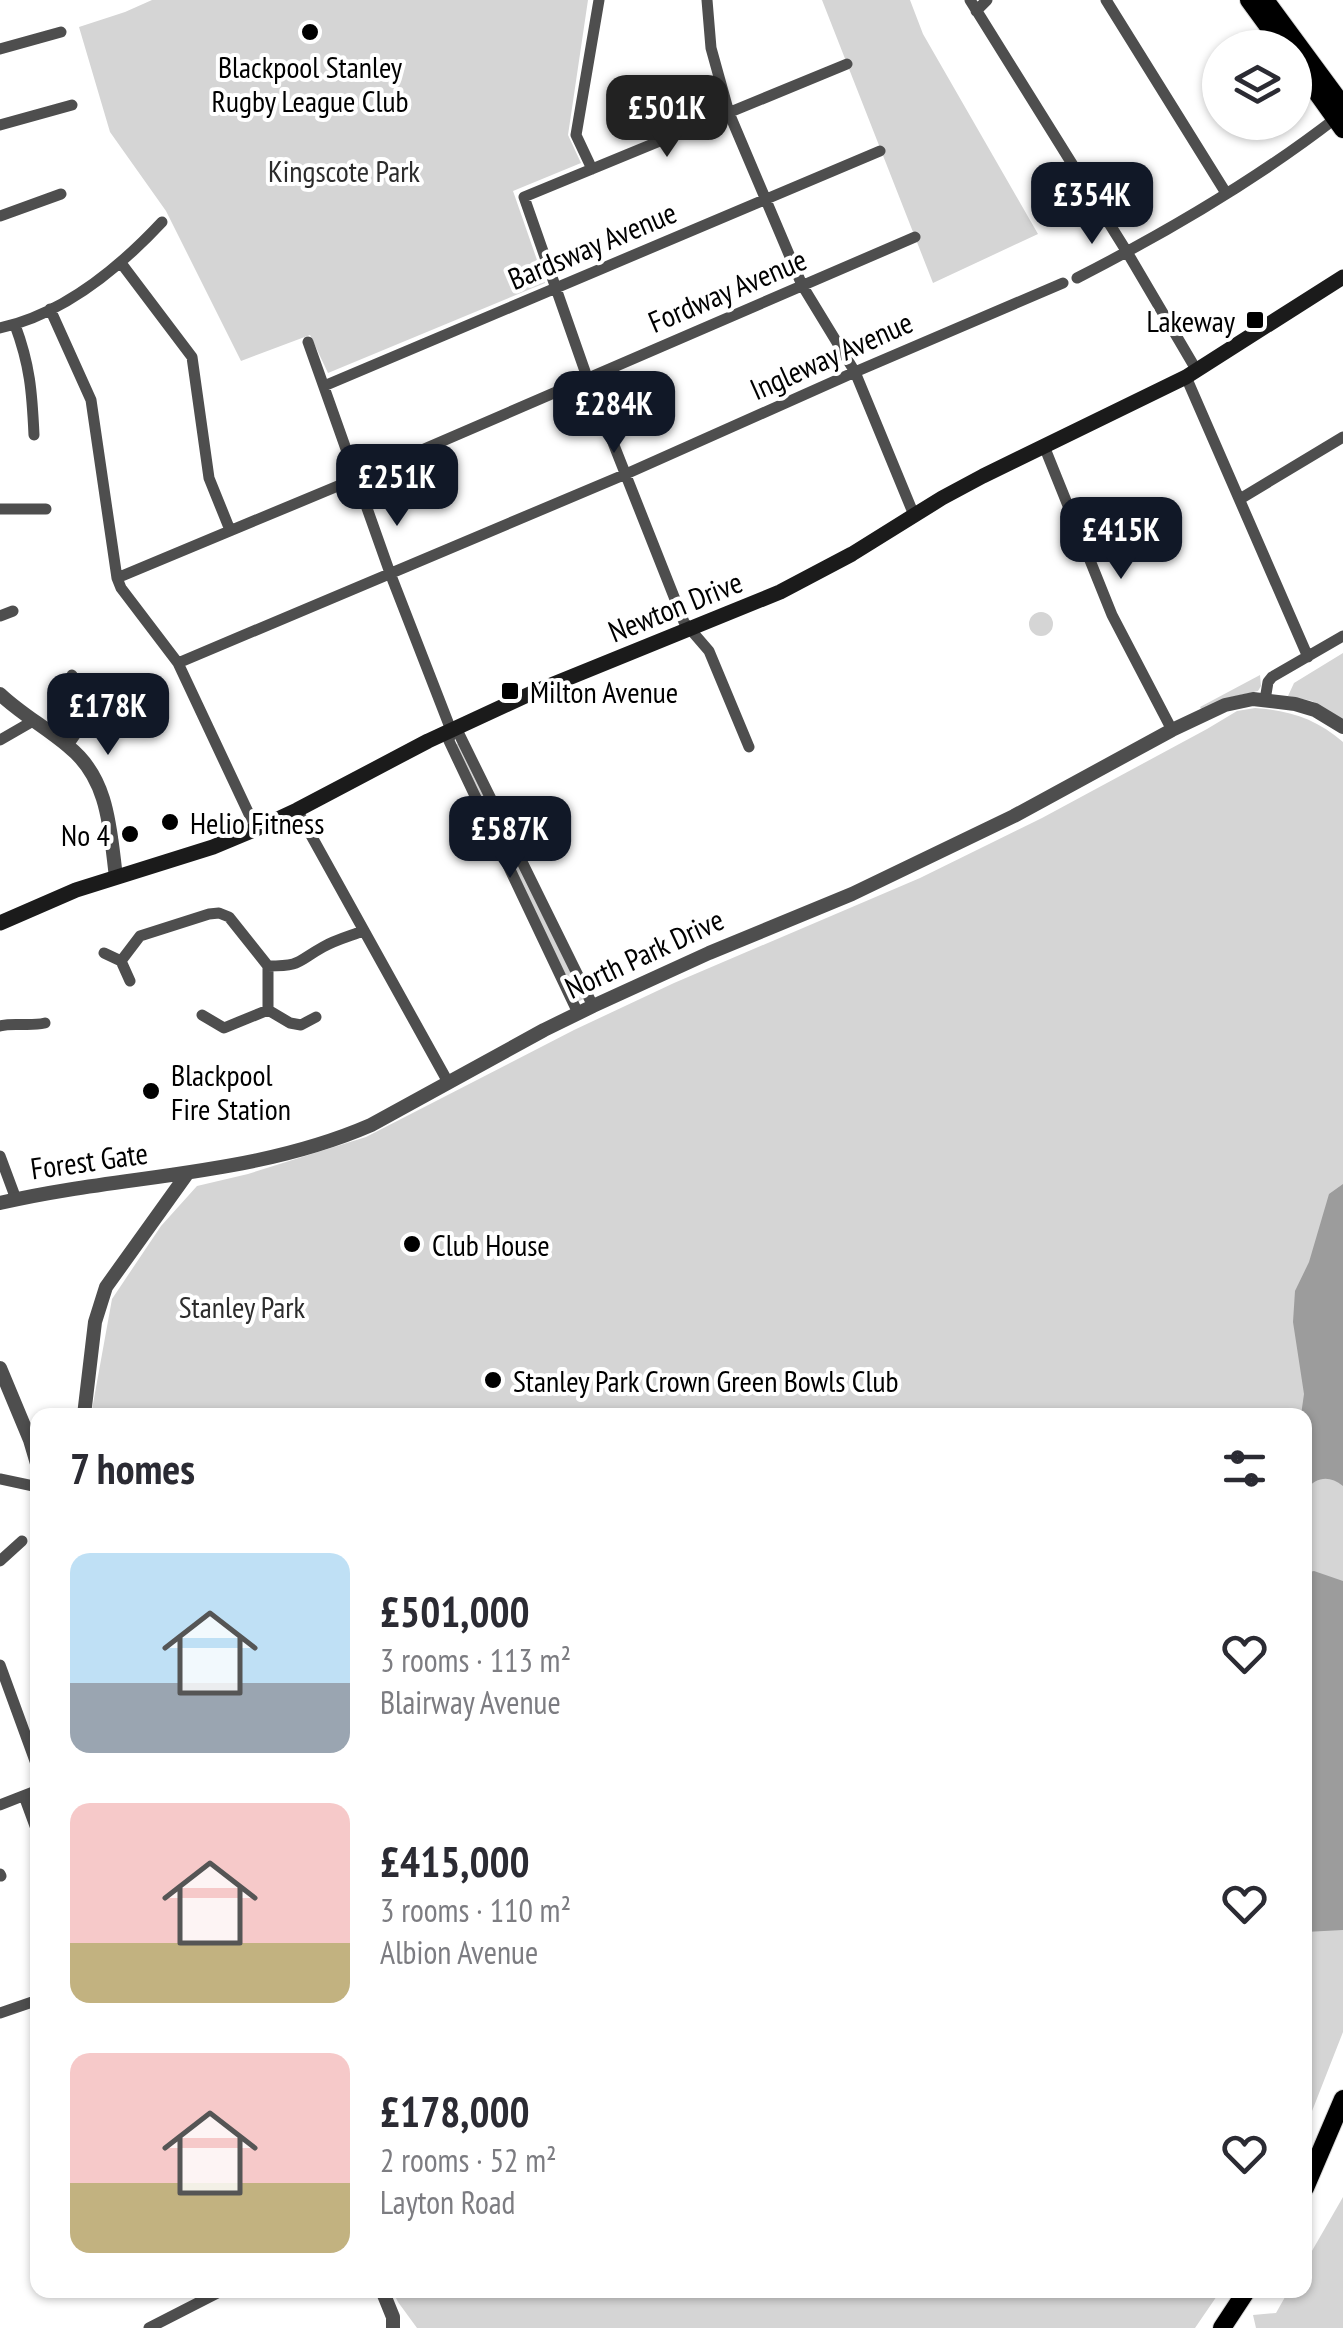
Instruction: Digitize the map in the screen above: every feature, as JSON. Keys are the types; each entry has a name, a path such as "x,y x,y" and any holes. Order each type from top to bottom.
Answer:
{"main road":[{"path":"1249,0 1271,30"},
{"path":"1265,0 1341,118"},
{"path":"1312,83 1341,118"},
{"name":"Newton Drive","path":"0,924 76,890 213,847 256,829 534,692 780,592 983,476 1191,373 1343,279"},
{"path":"1312,2172 1343,2099"},
{"path":"1225,2327 1242,2298"}],"street":[{"path":"592,168 576,135 599,0"},
{"path":"707,0 712,48 729,112 802,285 854,372 914,514"},
{"path":"987,0 973,6 1126,252 1191,373 1308,656"},
{"path":"1106,0 1226,193"},
{"path":"0,49 60,32"},
{"path":"749,747 708,651 684,622 587,377 524,196 847,64"},
{"path":"0,125 72,105"},
{"path":"1076,278 1226,193 1341,118"},
{"name":"Bardsway Avenue","path":"324,386 880,151"},
{"path":"0,216 61,194"},
{"path":"0,328 50,309 92,284 121,263 162,222"},
{"name":"Fordway Avenue","path":"117,578 914,237"},
{"path":"121,263 192,357 209,478 230,530"},
{"name":"Ingleway Avenue","path":"178,663 626,474 1063,283"},
{"path":"50,309 92,400 117,578 178,663 256,829"},
{"path":"14,325 32,387 34,435"},
{"path":"308,342 451,730 448,741 578,1013"},
{"path":"1240,499 1343,438"},
{"path":"1044,446 1112,616 1172,730"},
{"path":"0,509 46,509"},
{"path":"0,616 14,612"},
{"path":"1343,636 1272,677 1266,700 1306,707 1343,727"},
{"path":"68,745 91,712 72,675"},
{"path":"0,694 82,758 105,800 116,877"},
{"name":"North Park Drive","path":"187,1174 245,1164 341,1138 372,1125 592,1006 868,886 1014,816 1172,730 1239,701 1266,700"},
{"path":"0,740 33,720"},
{"path":"451,730 460,734 592,1006"},
{"path":"297,810 448,1082"},
{"path":"121,962 140,936 220,913 236,924 268,966 268,1010"},
{"path":"268,966 301,963 324,946 363,932"},
{"path":"104,952 121,962 130,980"},
{"path":"268,1010 301,1025 316,1016"},
{"path":"202,1015 226,1033 268,1010"},
{"path":"0,1026 44,1023"},
{"path":"0,1156 16,1199"},
{"path":"85,1408 95,1322 106,1287 187,1174"},
{"name":"Forest Gate","path":"0,1203 187,1174"},
{"path":"0,1368 30,1435"},
{"path":"0,1478 30,1485"},
{"path":"0,1561 22,1541"},
{"path":"0,1666 30,1747"},
{"path":"0,1805 30,1793"},
{"path":"24,1796 30,1812"},
{"path":"0,2013 30,2003"},
{"path":"149,2328 207,2298"},
{"path":"385,2298 394,2318 393,2328"}],"green space":[{"name":"Kingscote Park","path":"152,0 588,0 568,135 581,163 513,191 545,283 328,373 310,335 241,361 166,211 110,132 79,27"},
{"path":"822,0 910,0 923,34 1038,234 933,283"},
{"path":"1041,612 1050,615 1050,633 1041,636 1032,633 1029,624 1032,615"},
{"path":"1343,653 1343,720 1312,701 1288,696 1294,683"},
{"path":"1260,675 1258,691 1201,709 1200,707"},
{"name":"Stanley Park","path":"1255,708 1302,717 1343,742 1343,2032 1312,2111 1312,1408 92,1408 112,1299 161,1226 197,1186 366,1137 674,983 920,878 1042,818 1237,711"},
{"path":"463,741 588,997 573,1004 449,748"},
{"path":"1343,2197 1343,2328 1256,2328 1253,2315 1276,2313 1284,2298 1312,2298 1312,2251"},
{"path":"396,2298 1216,2298 1195,2328 417,2328"}],"shaded area":[{"path":"1343,1184 1343,1486 1323,1479 1312,1484 1312,1408 1302,1408 1304,1394 1293,1322 1295,1291 1309,1262 1329,1194"},
{"path":"1312,1571 1343,1581 1343,1930 1312,1932"}],"place":[{"name":"Blackpool Stanley Rugby League Club","path":"310,32"},
{"name":"Lakeway","path":"1255,320"},
{"name":"Milton Avenue","path":"510,691"},
{"name":"Helio Fitness","path":"170,822"},
{"name":"No 4","path":"130,834"},
{"name":"Blackpool Fire Station","path":"151,1091"},
{"name":"Club House","path":"412,1244"},
{"name":"Stanley Park Crown Green Bowls Club","path":"493,1380"}]}
